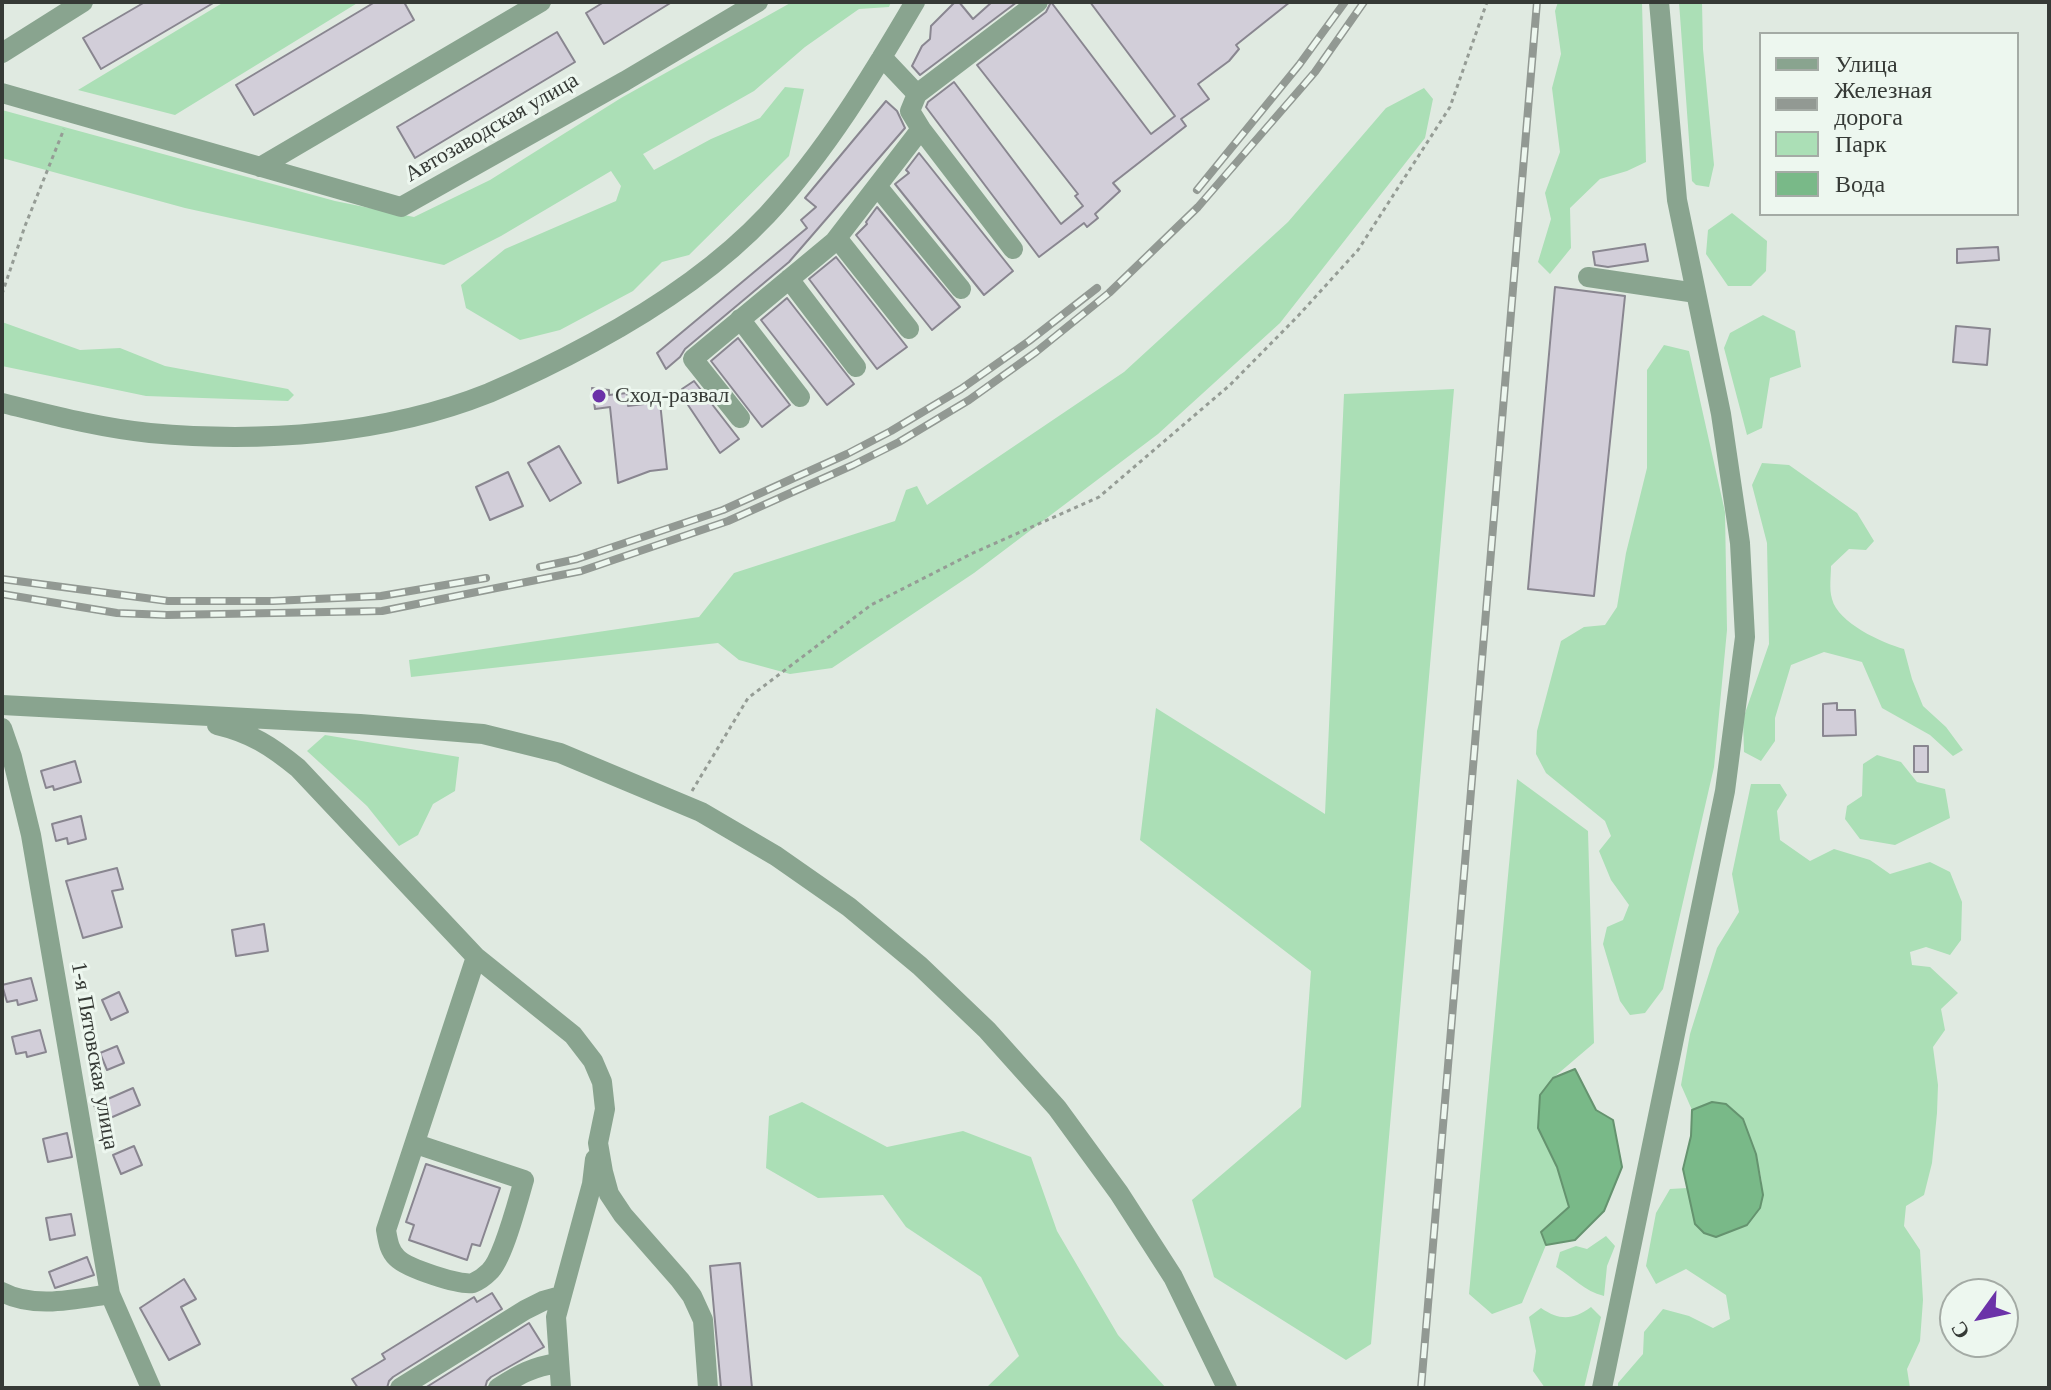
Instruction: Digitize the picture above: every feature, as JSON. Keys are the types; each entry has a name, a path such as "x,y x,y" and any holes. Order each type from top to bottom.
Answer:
{"street":[{"path":"2,53 83,2"},
{"path":"260,167 541,2"},
{"name":"Автозаводская улица","path":"2,93 401,207 758,2"},
{"path":"2,403 77,421 147,433 218,437 354,429 425,413 487,393 563,359 621,327 722,257 765,217 803,174 846,115 915,2"},
{"path":"1013,249 910,111 917,94 1038,2"},
{"path":"1602,1388 1725,791 1745,637 1738,529 1721,414 1677,200 1659,2"},
{"path":"882,57 917,94"},
{"path":"740,418 693,359 837,238 921,129"},
{"path":"877,186 961,289"},
{"path":"837,238 909,329"},
{"path":"1588,277 1696,293"},
{"path":"789,279 856,367"},
{"path":"740,319 800,397"},
{"path":"2,705 360,724 483,734 560,753 701,812 776,856 849,907 920,966 987,1030 1057,1108 1119,1193 1173,1277 1227,1388"},
{"path":"182,716 237,730 271,746 298,768 476,957 573,1035 593,1061 602,1082 605,1109 592,1184 556,1317 561,1388"},
{"name":"1-я Пятовская улица","path":"2,728 31,835 110,1294 151,1388"},
{"path":"416,1144 524,1180 498,1258 491,1271 474,1282 462,1283 408,1266 397,1259 389,1248 386,1230 476,957"},
{"path":"598,1143 609,1194 692,1296 703,1320 708,1388"},
{"path":"2,1292 24,1299 59,1301 110,1294"},
{"path":"400,1388 525,1310 561,1296"},
{"path":"498,1388 536,1366 558,1363"}],"path":[{"path":"684,804 748,698 871,605 973,553 1099,497 1230,385 1358,250 1450,107 1487,2"},
{"path":"2,294 25,226 71,112"}],"green space":[{"path":"224,2 359,2 175,115 78,90"},
{"path":"792,2 891,2 889,7 859,9 805,47 754,91 643,154 654,170 711,139 760,118 785,87 804,89 789,156 689,255 662,262 633,291 560,330 520,340 466,308 461,285 505,249 616,201 621,186 611,171 501,236 444,265 185,208 2,158 2,110 335,201 414,217 490,180 621,98"},
{"path":"1558,2 1642,2 1646,162 1600,179 1570,208 1571,248 1550,274 1538,262 1551,219 1545,193 1560,152 1552,88 1561,54 1555,11"},
{"path":"1679,2 1702,2 1703,49 1714,165 1709,187 1696,185 1692,181"},
{"path":"1424,88 1433,99 1425,138 1280,323 1158,434 974,573 832,668 790,674 739,660 718,643 411,677 409,660 699,617 734,573 895,521 906,490 917,486 927,505 1124,372 1288,222 1386,108"},
{"path":"1732,213 1767,241 1766,271 1751,286 1728,286 1706,254 1708,230"},
{"path":"1763,315 1795,331 1801,367 1770,378 1762,428 1747,435 1724,348 1730,333"},
{"path":"2,322 80,350 120,348 165,366 288,389 294,395 288,401 146,396 2,366"},
{"path":"1664,345 1689,351 1725,512 1727,630 1714,767 1663,989 1645,1013 1630,1015 1620,1001 1603,944 1607,927 1623,920 1629,905 1611,880 1599,851 1611,836 1605,821 1546,773 1536,754 1537,731 1561,641 1584,627 1605,625 1617,607 1626,553 1647,468 1647,370"},
{"path":"1454,389 1371,1344 1346,1360 1214,1277 1192,1200 1301,1107 1311,971 1140,840 1156,708 1325,814 1344,394"},
{"path":"1762,463 1789,465 1857,513 1874,541 1866,550 1849,549 1831,566 1831,591 1836,608 1862,631 1904,649 1923,706 1946,727 1963,750 1953,756 1930,735 1882,708 1862,662 1824,652 1791,665 1775,718 1775,741 1761,761 1744,752 1743,719 1769,644 1767,543 1752,485"},
{"path":"325,735 459,757 455,791 433,804 418,835 399,846 367,806 307,751"},
{"path":"1877,755 1901,762 1917,782 1945,789 1950,818 1895,845 1860,839 1845,819 1847,806 1862,796 1863,764"},
{"path":"1517,779 1588,831 1594,1043 1553,1078 1538,1128 1557,1167 1570,1207 1541,1232 1546,1245 1522,1303 1492,1314 1469,1294"},
{"path":"1751,784 1780,784 1787,795 1777,811 1780,840 1810,861 1834,849 1870,860 1890,874 1930,862 1950,872 1962,902 1961,940 1950,955 1926,947 1910,952 1912,965 1930,967 1958,993 1941,1009 1945,1030 1933,1047 1938,1085 1932,1163 1924,1195 1906,1206 1904,1226 1920,1250 1923,1300 1920,1341 1907,1369 1910,1388 1618,1388 1618,1383 1643,1354 1644,1332 1663,1309 1689,1316 1713,1328 1730,1319 1726,1295 1686,1269 1656,1284 1646,1266 1656,1213 1670,1189 1687,1188 1695,1224 1760,1208 1762,1180 1759,1167 1748,1141 1726,1105 1712,1102 1692,1110 1681,1085 1690,1034 1717,948 1739,912 1732,874"},
{"path":"802,1102 887,1147 963,1131 1031,1157 1057,1231 1118,1335 1166,1388 986,1388 1019,1356 981,1277 906,1227 883,1195 818,1198 766,1168 769,1116"},
{"path":"1606,1236 1615,1246 1607,1266 1604,1296 1585,1288 1556,1267 1560,1252 1576,1246 1587,1249"},
{"path":"1591,1307 1601,1317 1584,1388 1545,1388 1533,1371 1536,1351 1529,1317 1541,1308 1566,1317"}],"water":[{"path":"1575,1069 1596,1110 1613,1120 1622,1167 1604,1211 1575,1240 1546,1245 1541,1232 1569,1207 1557,1167 1538,1128 1540,1095 1553,1078"},
{"path":"1712,1102 1726,1104 1743,1119 1756,1154 1763,1195 1760,1208 1747,1225 1716,1237 1704,1233 1695,1224 1683,1169 1691,1136 1692,1110"}],"building":[{"path":"145,2 215,2 101,69 83,38"},
{"path":"375,2 404,2 414,20 254,115 236,85"},
{"path":"604,2 672,2 604,44 586,13"},
{"path":"955,2 959,2 973,19 992,2 1017,2 920,75 912,66 922,46 930,39 931,26"},
{"path":"1051,2 1151,134 1175,116 1090,2 1290,2 1236,45 1239,49 1229,61 1198,84 1209,99 1181,119 1186,126 1113,183 1120,191 1095,214 1098,218 1087,227 1084,223 1039,257 926,107 954,82 1061,224 1083,206 1075,196 1078,194 977,65 1046,12"},
{"path":"557,32 575,62 415,158 397,127"},
{"path":"886,101 897,111 905,128 789,262 685,349 666,369 657,353 807,228 801,220 816,207 805,198"},
{"path":"919,153 1013,271 984,295 895,184 909,173 906,170"},
{"path":"877,207 960,307 932,330 856,235"},
{"path":"1645,244 1648,261 1608,267 1595,265 1593,252"},
{"path":"1998,247 1999,260 1957,263 1957,249"},
{"path":"836,257 907,347 877,369 809,279"},
{"path":"1555,287 1625,296 1594,596 1528,589"},
{"path":"787,298 854,384 827,405 761,320"},
{"path":"1956,326 1990,329 1987,365 1953,362"},
{"path":"738,338 790,405 762,427 711,361"},
{"path":"694,381 739,439 720,453 684,399 696,398 682,389"},
{"path":"592,388 609,390 609,395 627,393 628,406 660,402 667,469 650,471 618,483 610,407 595,409"},
{"path":"559,446 581,483 550,501 528,463"},
{"path":"508,472 523,506 490,520 476,487"},
{"path":"1837,703 1837,710 1855,710 1856,735 1823,736 1823,704"},
{"path":"1914,746 1928,746 1928,772 1914,772"},
{"path":"75,761 81,782 54,790 53,786 46,788 41,771"},
{"path":"81,816 86,839 68,844 67,838 56,841 52,824"},
{"path":"117,868 123,889 112,891 122,927 83,938 66,881"},
{"path":"264,924 268,951 236,956 232,930"},
{"path":"31,978 37,1000 18,1005 17,1000 7,1002 2,985"},
{"path":"119,992 128,1012 111,1020 102,1000"},
{"path":"40,1030 46,1052 27,1057 26,1052 16,1054 12,1037"},
{"path":"117,1046 124,1063 107,1070 100,1053"},
{"path":"133,1088 140,1105 101,1122 94,1105"},
{"path":"67,1133 72,1157 48,1162 43,1139"},
{"path":"134,1146 142,1165 121,1174 113,1155"},
{"path":"426,1164 500,1188 480,1246 472,1244 467,1260 409,1240 414,1225 406,1222"},
{"path":"71,1214 75,1235 50,1240 46,1218"},
{"path":"87,1257 94,1275 55,1288 49,1272"},
{"path":"740,1263 752,1388 721,1388 710,1266"},
{"path":"184,1279 196,1299 181,1307 200,1344 169,1360 140,1308"},
{"path":"492,1293 502,1309 393,1377 387,1388 358,1388 352,1379 385,1359 382,1354 474,1297 477,1302"},
{"path":"529,1323 544,1347 491,1377 485,1388 425,1388"}],"railway":[{"path":"1197,190 1299,65 1345,2"},
{"path":"2,594 117,613 382,611 581,571 728,521 899,442 969,400 1036,352 1109,293 1198,207 1315,72 1364,2"},
{"path":"1421,1388 1537,2"},
{"path":"540,567 577,559 723,510 847,454 961,389 1097,288"},
{"path":"2,579 168,601 273,601 381,596 486,578"}],"place":[{"name":"Сход-развал","path":"599,396"}]}
